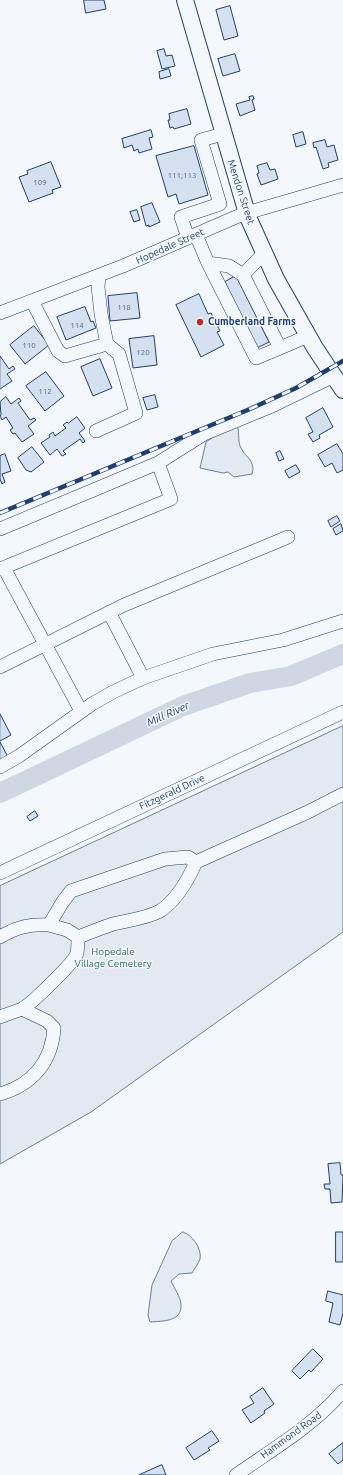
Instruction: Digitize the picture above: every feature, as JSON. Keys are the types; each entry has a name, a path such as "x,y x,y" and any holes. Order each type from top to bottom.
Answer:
{"main road":[{"name":"Mendon Street","path":"184,0 246,213 276,279 308,336 343,390"}],"street":[{"path":"223,134 201,140 220,204 180,217 208,263 256,358 308,336"},
{"name":"Hopedale Street","path":"0,313 99,276 246,213 343,186"},
{"path":"243,275 264,253"},
{"path":"208,263 229,266 243,275 280,348"},
{"path":"96,431 136,413 119,354 107,344 101,314 98,287 99,276"},
{"path":"32,301 58,351 65,356 107,344"},
{"path":"0,530 158,463 204,434 272,406 334,376"},
{"path":"81,711 2,568 171,499 158,463"},
{"path":"0,667 109,612 288,537"},
{"path":"109,612 143,678"},
{"path":"0,767 19,756 81,711 113,692 143,678 212,654 283,640 343,621"},
{"name":"Fitzgerald Drive","path":"0,873 343,712"},
{"path":"78,937 114,924 148,916 160,911 177,895 196,862 308,812 343,794"},
{"path":"49,925 62,903 71,892 165,859 188,857 196,862"},
{"path":"0,937 22,926 36,924 49,925 67,930 78,937"},
{"path":"0,1017 22,1009 35,999 68,966 77,954 78,937"},
{"path":"0,1094 11,1091 30,1080 45,1062 53,1042 54,1028 47,1021 22,1009"},
{"name":"Hammond Road","path":"236,1475 315,1419 343,1391"}],"green space":[{"path":"234,425 238,428 240,446 252,463 252,474 234,477 228,472 223,473 200,468 206,442 226,428"},
{"name":"Hopedale Village Cemetery","path":"343,726 343,932 91,1112 0,1164 0,886"},
{"path":"183,1232 196,1242 200,1259 192,1273 179,1274 171,1281 181,1302 178,1315 170,1320 150,1322 148,1315 152,1285 172,1241"}],"building":[{"path":"84,0 104,0 106,9 86,13"},
{"path":"230,6 238,36 224,40 216,10"},
{"path":"164,49 166,56 172,55 175,66 162,69 157,51"},
{"path":"235,54 240,71 223,76 218,59"},
{"path":"169,69 171,76 160,79 159,72"},
{"path":"253,96 254,99 252,100 255,110 240,116 236,104 250,100 249,97"},
{"path":"187,109 191,124 174,129 173,127 170,128 168,120 170,120 169,114"},
{"path":"151,130 153,137 149,138 152,149 139,153 138,149 134,151 132,145 124,148 122,139"},
{"path":"303,132 306,144 296,147 293,135"},
{"path":"325,140 327,147 334,145 338,160 328,163 329,167 323,169 316,147 314,148 313,143"},
{"path":"194,146 208,195 179,204 176,194 168,197 156,156"},
{"path":"51,162 61,187 52,190 53,193 29,202 19,177 28,174 27,171"},
{"path":"267,163 270,170 275,169 278,179 261,185 257,174 259,173 257,166"},
{"path":"152,203 160,222 149,227 149,225 146,226 141,207"},
{"path":"137,210 140,220 134,222 130,212"},
{"name":"Cumberland Farms","path":"236,276 269,342 257,348 225,282"},
{"path":"137,293 140,318 110,321 108,296"},
{"name":"Cumberland Farms","path":"199,294 208,314 211,313 220,331 217,332 224,345 201,357 176,305"},
{"path":"85,307 91,322 93,321 96,328 66,340 57,317"},
{"path":"34,326 49,345 25,364 10,345"},
{"path":"154,336 157,365 133,368 129,339"},
{"path":"0,356 9,369 13,366 15,369 7,374 12,381 0,389"},
{"path":"100,359 112,388 93,396 81,367"},
{"path":"46,372 64,396 45,411 26,386"},
{"path":"155,395 158,407 147,410 143,398"},
{"path":"6,397 11,404 19,398 21,401 18,403 30,420 34,418 36,420 28,426 34,434 22,442 15,433 13,434 10,430 13,428 6,417 2,420 0,416 0,402"},
{"path":"323,408 333,427 319,435 320,438 313,442 308,434 313,432 306,418"},
{"path":"77,417 85,428 79,433 85,441 83,443 80,439 63,451 66,454 62,456 57,449 50,455 41,443 50,437 49,435 53,432 55,436 66,428 63,425"},
{"path":"337,444 343,454 343,470 337,473 332,463 325,467 318,455"},
{"path":"32,447 44,462 31,472 26,470 18,458"},
{"path":"280,451 284,459 279,461 276,453"},
{"path":"5,454 11,471 2,474 5,482 2,484 0,479 0,456"},
{"path":"296,465 300,472 289,478 285,471"},
{"path":"337,516 340,521 331,527 328,521"},
{"path":"341,524 343,531 336,535 333,529"},
{"path":"0,714 11,735 0,741"},
{"path":"0,742 8,757 0,761"},
{"path":"35,811 38,816 30,821 27,817"},
{"path":"340,1163 341,1175 343,1175 342,1202 331,1203 330,1189 325,1189 324,1184 330,1184 328,1164"},
{"path":"336,1232 343,1232 343,1262 336,1262"},
{"path":"328,1291 343,1295 343,1313 340,1325 329,1322 333,1303 326,1301"},
{"path":"313,1349 323,1359 311,1372 309,1370 300,1379 292,1371"},
{"path":"263,1388 274,1404 264,1411 265,1413 251,1423 242,1410 254,1403 250,1397"},
{"path":"212,1431 219,1441 208,1448 210,1450 194,1460 186,1448"},
{"path":"343,1443 343,1460 338,1464 329,1454"},
{"path":"162,1465 166,1475 139,1475"}],"waterway":[{"name":"Mill River","path":"0,793 183,706 250,683 291,676 343,654"}],"railway":[{"path":"0,513 250,409 296,388 343,361"}],"place":[{"name":"Cumberland Farms","path":"200,322"}]}
